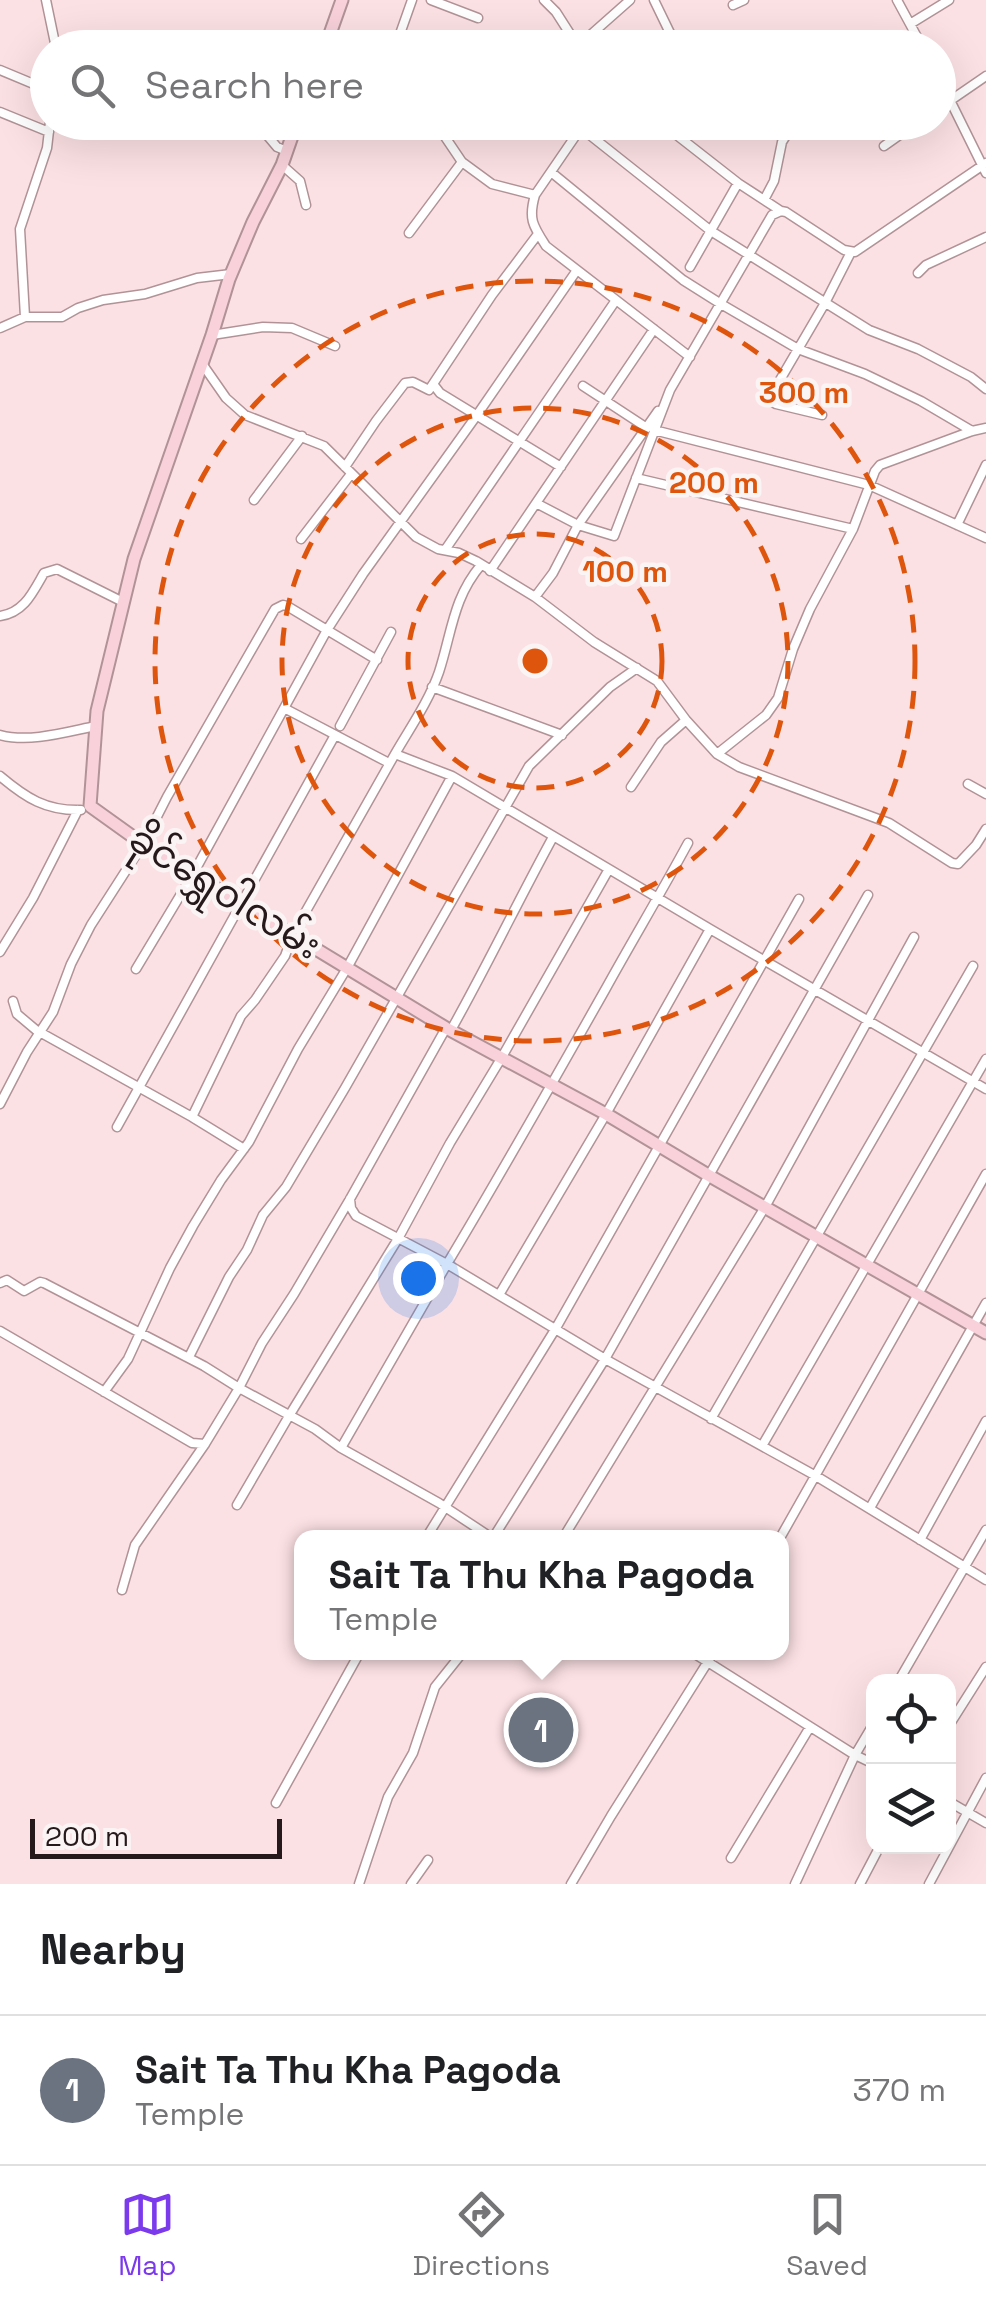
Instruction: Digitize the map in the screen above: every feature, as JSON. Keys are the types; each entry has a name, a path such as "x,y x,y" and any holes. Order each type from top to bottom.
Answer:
{"street":[{"path":"46,0 52,30"},
{"path":"331,30 342,0"},
{"path":"401,30 412,0"},
{"path":"431,0 478,18"},
{"path":"597,30 630,0"},
{"path":"654,0 669,30"},
{"path":"733,6 744,0"},
{"path":"897,0 913,30"},
{"path":"910,24 950,0"},
{"path":"546,1 566,30"},
{"path":"0,70 30,82"},
{"path":"956,98 986,76"},
{"path":"683,140 781,212 856,252 985,167 956,109"},
{"path":"0,112 30,121"},
{"path":"25,317 20,228 48,140"},
{"path":"271,140 287,151"},
{"name":"ခိုင်ရွှေဝါလမ်း","path":"291,140 231,274 134,560 97,711 84,808 449,1029 606,1114 986,1333"},
{"path":"447,140 462,162 492,184 534,195"},
{"path":"573,140 534,195 532,225 546,246 690,357"},
{"path":"601,140 711,231 870,330 918,349 986,389"},
{"path":"764,200 774,181 783,140"},
{"path":"884,146 892,140"},
{"path":"409,234 462,162"},
{"path":"282,164 300,181 306,205"},
{"path":"551,172 683,280 721,304 798,348 865,374 972,430"},
{"path":"690,267 738,183"},
{"path":"535,597 578,525 650,429 772,216 781,212"},
{"path":"301,540 348,471 376,420 405,384 413,382 429,390 538,234"},
{"path":"918,273 926,265 986,237"},
{"path":"822,416 771,401 770,397 851,252"},
{"path":"136,969 193,874 327,630 578,270"},
{"path":"0,328 25,317 62,317 103,300 231,274"},
{"path":"445,550 616,300"},
{"path":"212,335 263,327 292,328 335,346"},
{"path":"192,1117 241,1016 285,956 432,687 460,595 536,503 654,329"},
{"path":"201,362 226,398 246,414 324,446 416,537 438,549 459,553 535,597 594,642 658,681 717,754 739,767 889,823 952,864 967,857 986,828"},
{"path":"433,384 477,416 561,466"},
{"path":"582,386 650,429 869,485 986,538"},
{"path":"717,754 766,716 778,698 810,609 853,529 880,464 986,428"},
{"path":"536,503 578,525 614,536 650,429"},
{"path":"254,500 302,436"},
{"path":"957,525 986,464"},
{"path":"636,478 853,529"},
{"path":"0,616 9,615 28,601 44,573 57,569 123,602"},
{"path":"0,1104 53,1012 91,925 143,844 275,610 287,606 376,660"},
{"path":"340,726 391,632"},
{"path":"189,1358 263,1215 286,1186 529,766 610,688 637,668"},
{"path":"432,687 562,735"},
{"path":"284,708 335,735 452,776 986,1089"},
{"path":"630,787 660,742 686,720"},
{"path":"0,734 26,737 96,726"},
{"path":"117,1127 335,735"},
{"path":"0,776 30,798 56,810 84,808"},
{"path":"104,1392 128,1359 193,1226 244,1148 452,776"},
{"path":"968,784 986,794"},
{"path":"0,952 84,808"},
{"path":"122,1590 135,1545 239,1388 449,1029 554,837"},
{"path":"341,1448 553,1086 688,843"},
{"path":"237,1505 398,1237 609,869"},
{"path":"497,1530 606,1359 868,895"},
{"path":"431,1530 556,1328 799,899"},
{"path":"499,1295 710,930"},
{"path":"567,1530 765,1207 914,937"},
{"path":"711,1419 974,966"},
{"path":"13,1002 17,1014 40,1032 244,1148"},
{"path":"762,1446 986,1059"},
{"path":"785,1530 986,1174"},
{"path":"350,1199 356,1216 816,1476 986,1580"},
{"path":"0,1284 7,1280 24,1290 40,1282 141,1332 315,1429 480,1530"},
{"path":"870,1508 986,1302"},
{"path":"0,1331 192,1442 205,1444"},
{"path":"920,1540 986,1422"},
{"path":"903,1674 986,1530"},
{"path":"276,1803 356,1660"},
{"path":"359,1884 388,1797 413,1753 435,1687 457,1660"},
{"path":"705,1660 866,1760"},
{"path":"571,1884 708,1662"},
{"path":"956,1714 986,1667"},
{"path":"731,1858 810,1727"},
{"path":"795,1884 866,1736"},
{"path":"929,1884 986,1778"},
{"path":"956,1805 986,1823"},
{"path":"860,1884 876,1854"},
{"path":"415,1882 428,1860"}],"place":[{"name":"Sait Ta Thu Kha Pagoda","path":"541,1730"}]}
